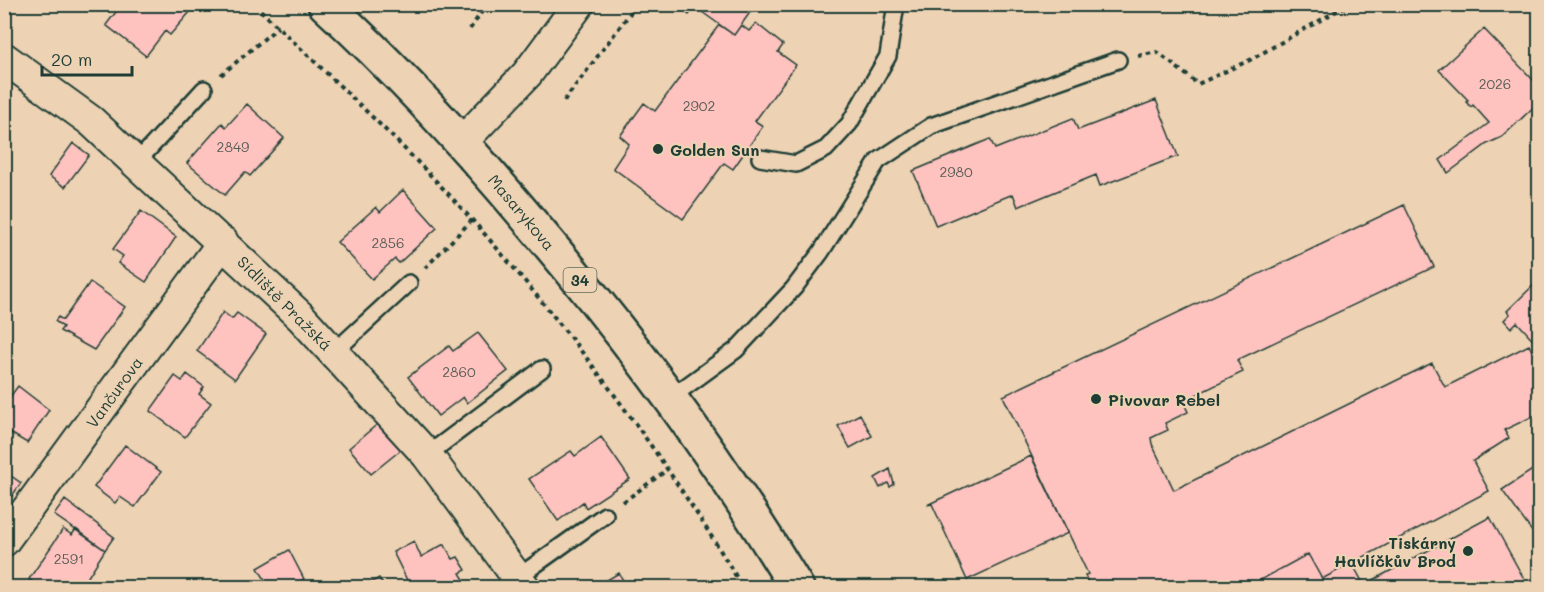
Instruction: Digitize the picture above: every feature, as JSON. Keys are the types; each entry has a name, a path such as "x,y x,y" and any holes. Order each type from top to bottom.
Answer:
{"main road":[{"name":"Masarykova","path":"325,4 387,62 462,142 573,272 670,398 730,481 797,588"}],"street":[{"path":"462,142 520,82 579,4"},
{"name":"Sídliště Pražská","path":"4,58 91,121 223,242 334,352 427,455 522,582"},
{"name":"Vančurova","path":"4,541 223,242"}],"lane":[{"path":"760,159 796,164 826,149 849,124 888,56 896,4"},
{"path":"670,398 736,350 787,296 821,252 878,161 931,126 1118,60"},
{"path":"136,163 204,90"},
{"path":"334,352 409,283"},
{"path":"427,455 542,369"},
{"path":"522,582 605,515"}],"path":[{"path":"254,4 363,108 472,220 588,360 667,470 743,588"},
{"path":"470,29 487,4"},
{"path":"564,101 637,4"},
{"path":"1118,60 1157,52 1198,84 1250,60 1349,4"},
{"path":"204,90 278,27"},
{"path":"409,283 472,220"},
{"path":"605,515 667,470"}],"building":[{"path":"122,4 197,4 170,35 165,31 146,56 106,25"},
{"path":"685,4 756,4 734,35 695,7 689,15 682,9"},
{"path":"756,23 783,45 778,52 796,65 755,121 763,126 733,169 724,163 683,219 613,168 629,144 620,136 644,103 655,111 719,25 734,35 741,25 749,31"},
{"path":"1484,29 1540,87 1540,101 1502,137 1487,144 1448,173 1440,160 1489,123 1473,105 1471,107 1466,102 1468,100 1439,70"},
{"path":"1156,100 1178,156 1100,186 1096,175 1018,207 1013,194 936,226 913,171 990,139 995,149 1073,118 1078,130"},
{"path":"247,104 284,138 250,176 245,172 225,195 187,163 222,123 226,127"},
{"path":"73,143 89,155 65,187 49,176"},
{"path":"403,190 437,228 399,263 395,259 372,279 337,242 376,207 380,212"},
{"name":"Pivovar Rebel","path":"1404,205 1434,267 1237,360 1243,372 1183,401 1188,412 1165,423 1168,430 1151,438 1152,444 1174,490 1432,363 1445,387 1529,345 1540,367 1540,413 1504,430 1509,438 1473,461 1489,491 1322,579 1308,554 1246,588 1090,588 1085,575 1088,574 1003,396"},
{"path":"141,211 176,237 146,282 118,263 123,256 113,249"},
{"path":"1540,279 1540,342 1537,344 1517,322 1511,328 1504,320 1510,314 1507,311"},
{"path":"90,282 125,307 94,350 60,331 63,327 55,321 58,317 63,320"},
{"path":"223,312 232,319 237,313 266,334 235,379 197,351"},
{"path":"478,333 508,371 467,403 463,397 438,416 408,377 449,346 453,351"},
{"path":"187,374 204,387 199,394 211,403 185,437 150,411 175,376 182,381"},
{"path":"18,386 49,410 27,443 4,429 4,405"},
{"path":"860,414 872,436 850,448 838,426"},
{"path":"380,422 402,449 371,474 349,448"},
{"path":"601,437 630,479 586,508 583,502 558,521 529,479 571,451 575,456"},
{"path":"125,445 161,472 135,507 120,497 115,503 94,487"},
{"path":"1031,456 1068,533 967,580 932,504 927,505"},
{"path":"1540,465 1540,529 1533,533 1502,490"},
{"path":"890,469 894,484 890,487 888,483 880,488 875,478"},
{"path":"4,471 21,483 12,496 4,490"},
{"path":"65,500 114,537 105,550 54,515"},
{"name":"Tiskárny Havlíčkův Brod","path":"1490,517 1529,588 1359,588 1364,585"},
{"path":"63,529 72,535 76,529 105,550 81,588 40,588 29,579"},
{"path":"414,541 421,557 444,544 453,559 458,557 466,570 460,573 468,586 411,588 393,552"},
{"path":"289,550 304,579 289,588 270,588 258,568"},
{"path":"1308,554 1322,579 1352,563 1364,585 1359,588 1246,588"},
{"path":"619,573 627,588 593,588"},
{"path":"379,578 385,588 361,588"}],"place":[{"name":"Golden Sun","path":"658,149"},
{"name":"Pivovar Rebel","path":"1096,399"},
{"name":"Tiskárny Havlíčkův Brod","path":"1468,551"}]}
